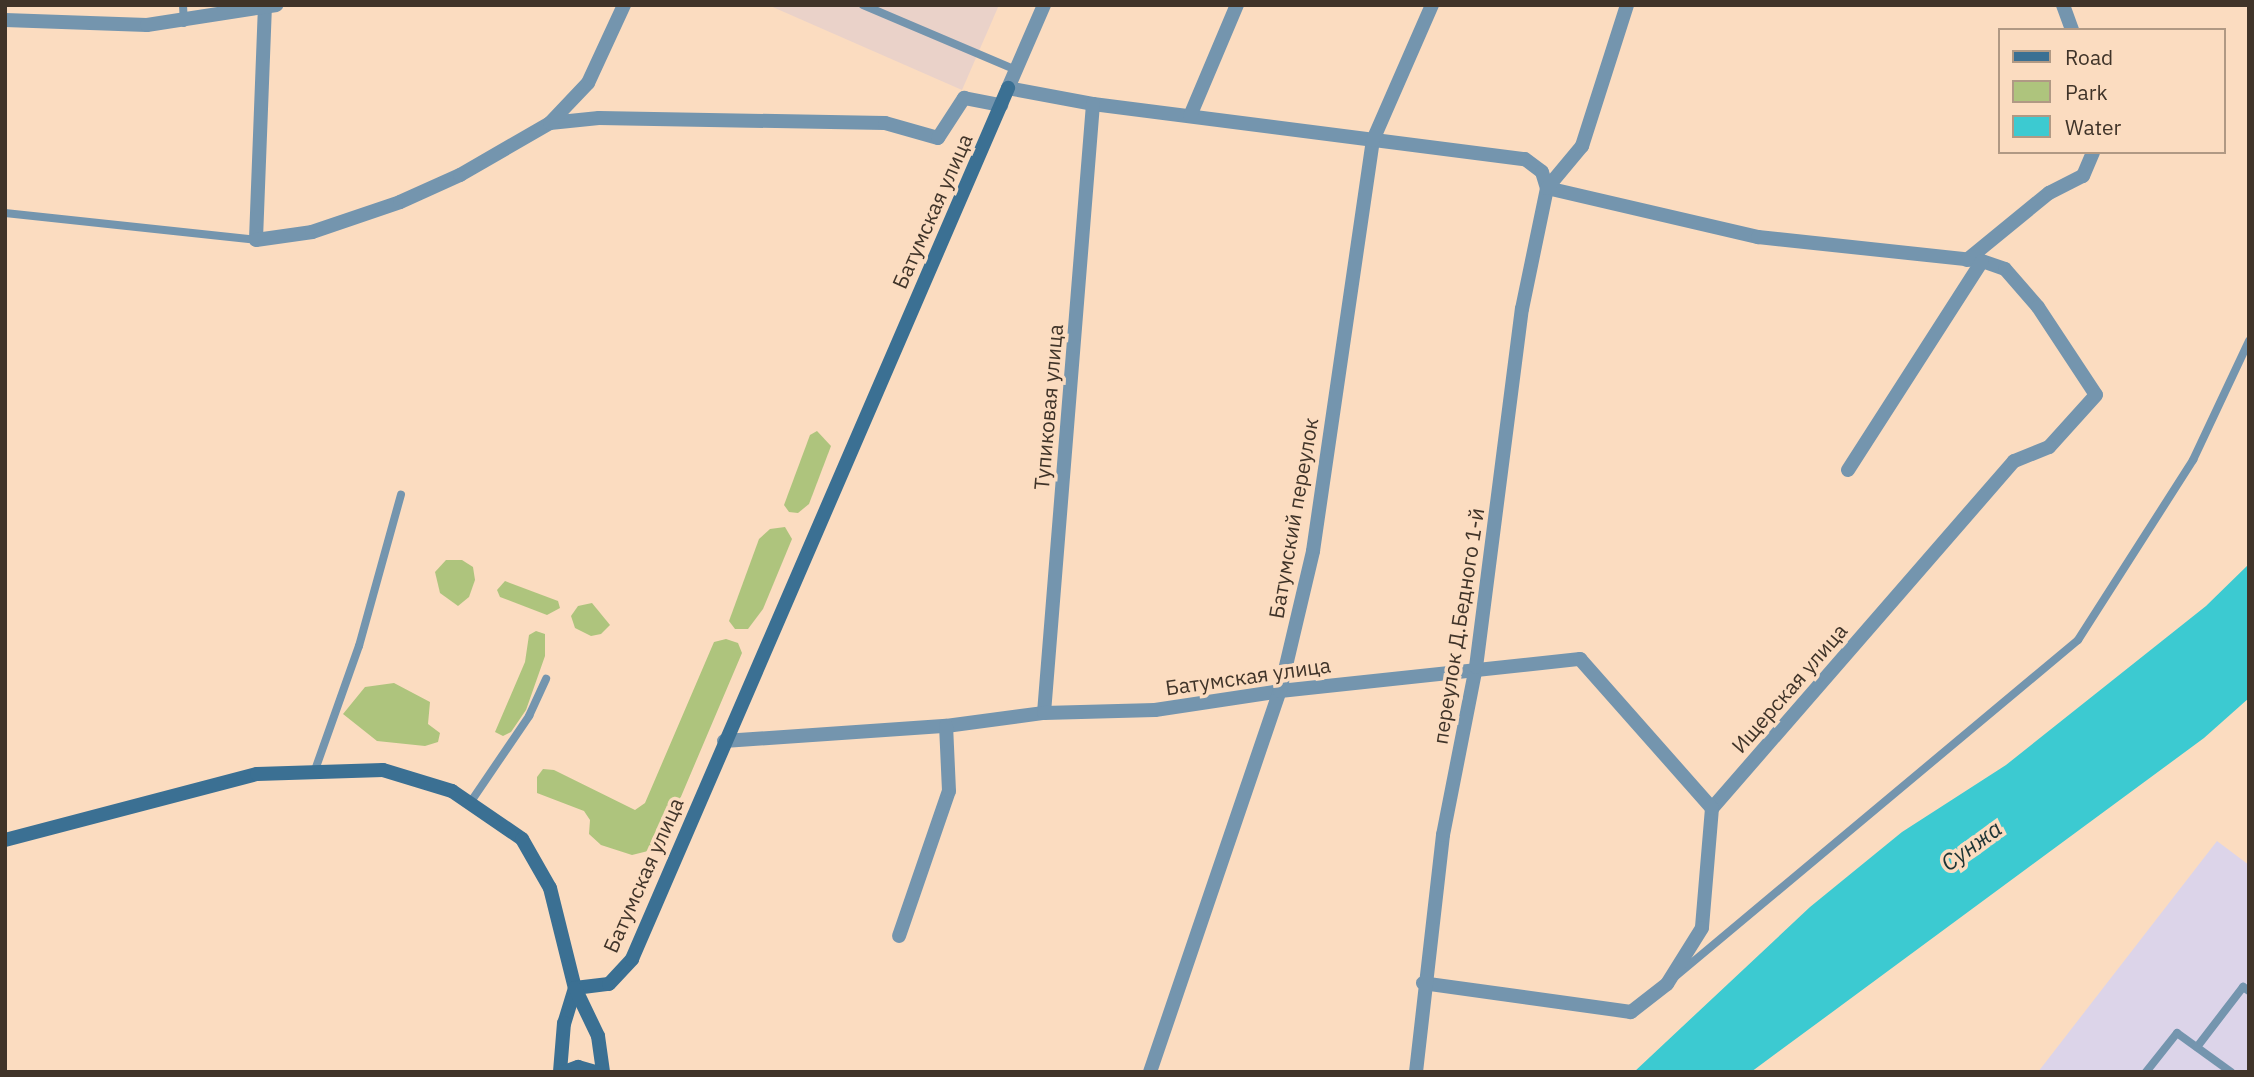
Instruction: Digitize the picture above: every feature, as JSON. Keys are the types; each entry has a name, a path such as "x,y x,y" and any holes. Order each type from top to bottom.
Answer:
{"street":[{"path":"5,20 184,23 269,7 256,240 312,232 400,202 460,175 550,123 588,83 624,5"},
{"name":"Батумская улица","path":"575,988 609,984 632,959 1044,5"},
{"path":"1190,116 1237,5"},
{"name":"Батумский переулок","path":"1150,1072 1280,691 1313,551 1373,140 1432,5"},
{"path":"1547,188 1582,146 1627,5"},
{"path":"2063,5 2071,28"},
{"path":"1008,88 1093,104 1525,159 1542,172 1547,188"},
{"path":"550,123 600,118 885,123 938,138 964,98 1001,105"},
{"name":"Тупиковая улица","path":"1044,713 1093,104"},
{"path":"1848,470 1975,260 2049,193 2083,176 2092,154"},
{"path":"1547,188 1758,237 1975,260"},
{"name":"переулок Д.Бедного 1-й","path":"1416,1072 1423,983 1443,835 1476,667 1522,309 1547,188"},
{"name":"Ищерская улица","path":"1712,808 2014,461 2049,447 2096,395 2038,307 2005,269 1975,260"},
{"name":"Батумская улица","path":"724,741 946,726 1044,713 1155,710 1280,691 1476,667 1580,659 1712,808"},
{"path":"899,936 949,792 946,726"},
{"path":"5,840 257,774 315,770 409,775 472,800 522,839 537,862 562,923 575,988 598,1036 603,1072"},
{"path":"1423,983 1631,1012 1667,984 1702,928 1712,808"},
{"path":"575,988 564,1023 562,1072 578,1067 596,1072"}],"lane":[{"path":"183,5 184,23"},
{"path":"863,5 1016,70"},
{"path":"5,213 256,240"},
{"path":"1667,984 2078,640 2193,460 2249,341"},
{"path":"315,770 359,646 401,495"},
{"path":"472,800 529,716 546,679"},
{"path":"2197,1047 2243,987 2249,991"},
{"path":"2146,1072 2177,1032 2231,1072"}],"shaded area":[{"path":"768,5 999,5 962,90"},
{"path":"2217,841 2249,865 2249,1072 2038,1072"}],"green space":[{"path":"817,431 831,446 809,504 798,513 789,512 784,505 810,435"},
{"path":"785,527 792,539 763,609 748,629 735,629 729,621 759,539 770,529"},
{"path":"446,560 462,560 473,567 475,580 469,597 458,606 440,593 435,572"},
{"path":"505,581 558,601 560,608 547,615 500,597 497,590"},
{"path":"592,603 610,625 601,634 591,636 575,628 571,616 578,606"},
{"path":"536,631 545,634 545,656 526,710 511,732 503,736 495,732 525,662 529,635"},
{"path":"726,639 738,643 742,653 663,839 652,850 632,855 601,845 589,834 590,820 584,811 537,793 537,777 543,769 554,770 635,810 645,803 714,642"},
{"path":"394,683 430,702 428,724 440,733 438,742 425,746 377,741 343,714 365,687"}],"water":[{"name":"Сунжа","path":"2249,564 2249,698 2204,738 1751,1072 1634,1072 1810,907 1902,832 2006,765 2206,606"}]}
